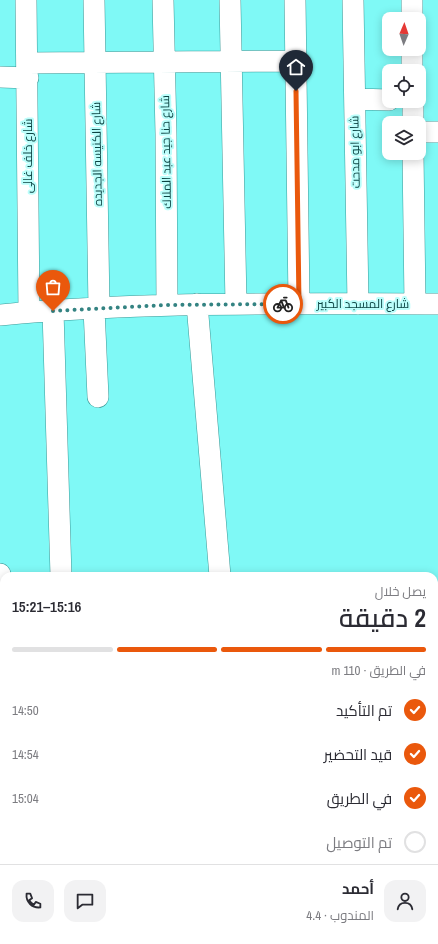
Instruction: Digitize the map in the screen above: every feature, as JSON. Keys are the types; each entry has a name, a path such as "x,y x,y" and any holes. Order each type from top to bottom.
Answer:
{"street":[{"name":"شارع خلف غالى","path":"26,0 29,312"},
{"name":"شارع الكنيسه الجديده","path":"94,0 96,62 98,397"},
{"name":"شارع حنا جيد عبد الملاك","path":"163,0 167,305"},
{"path":"230,0 236,304"},
{"path":"295,0 299,304"},
{"name":"شارع ابو مدحت","path":"353,0 358,304"},
{"path":"412,0 412,12"},
{"path":"0,77 27,71 96,62 296,60"},
{"path":"355,99 382,100"},
{"path":"426,132 438,132"},
{"path":"413,160 415,304"},
{"path":"197,304 220,572"},
{"name":"شارع المسجد الكبير","path":"0,315 97,308 197,304 438,304"},
{"path":"53,311 61,572"},
{"path":"0,574 0,646"}],"way so far":[{"path":"53,311 167,305 283,304"}],"route":[{"path":"283,304 299,304 296,91"}]}
